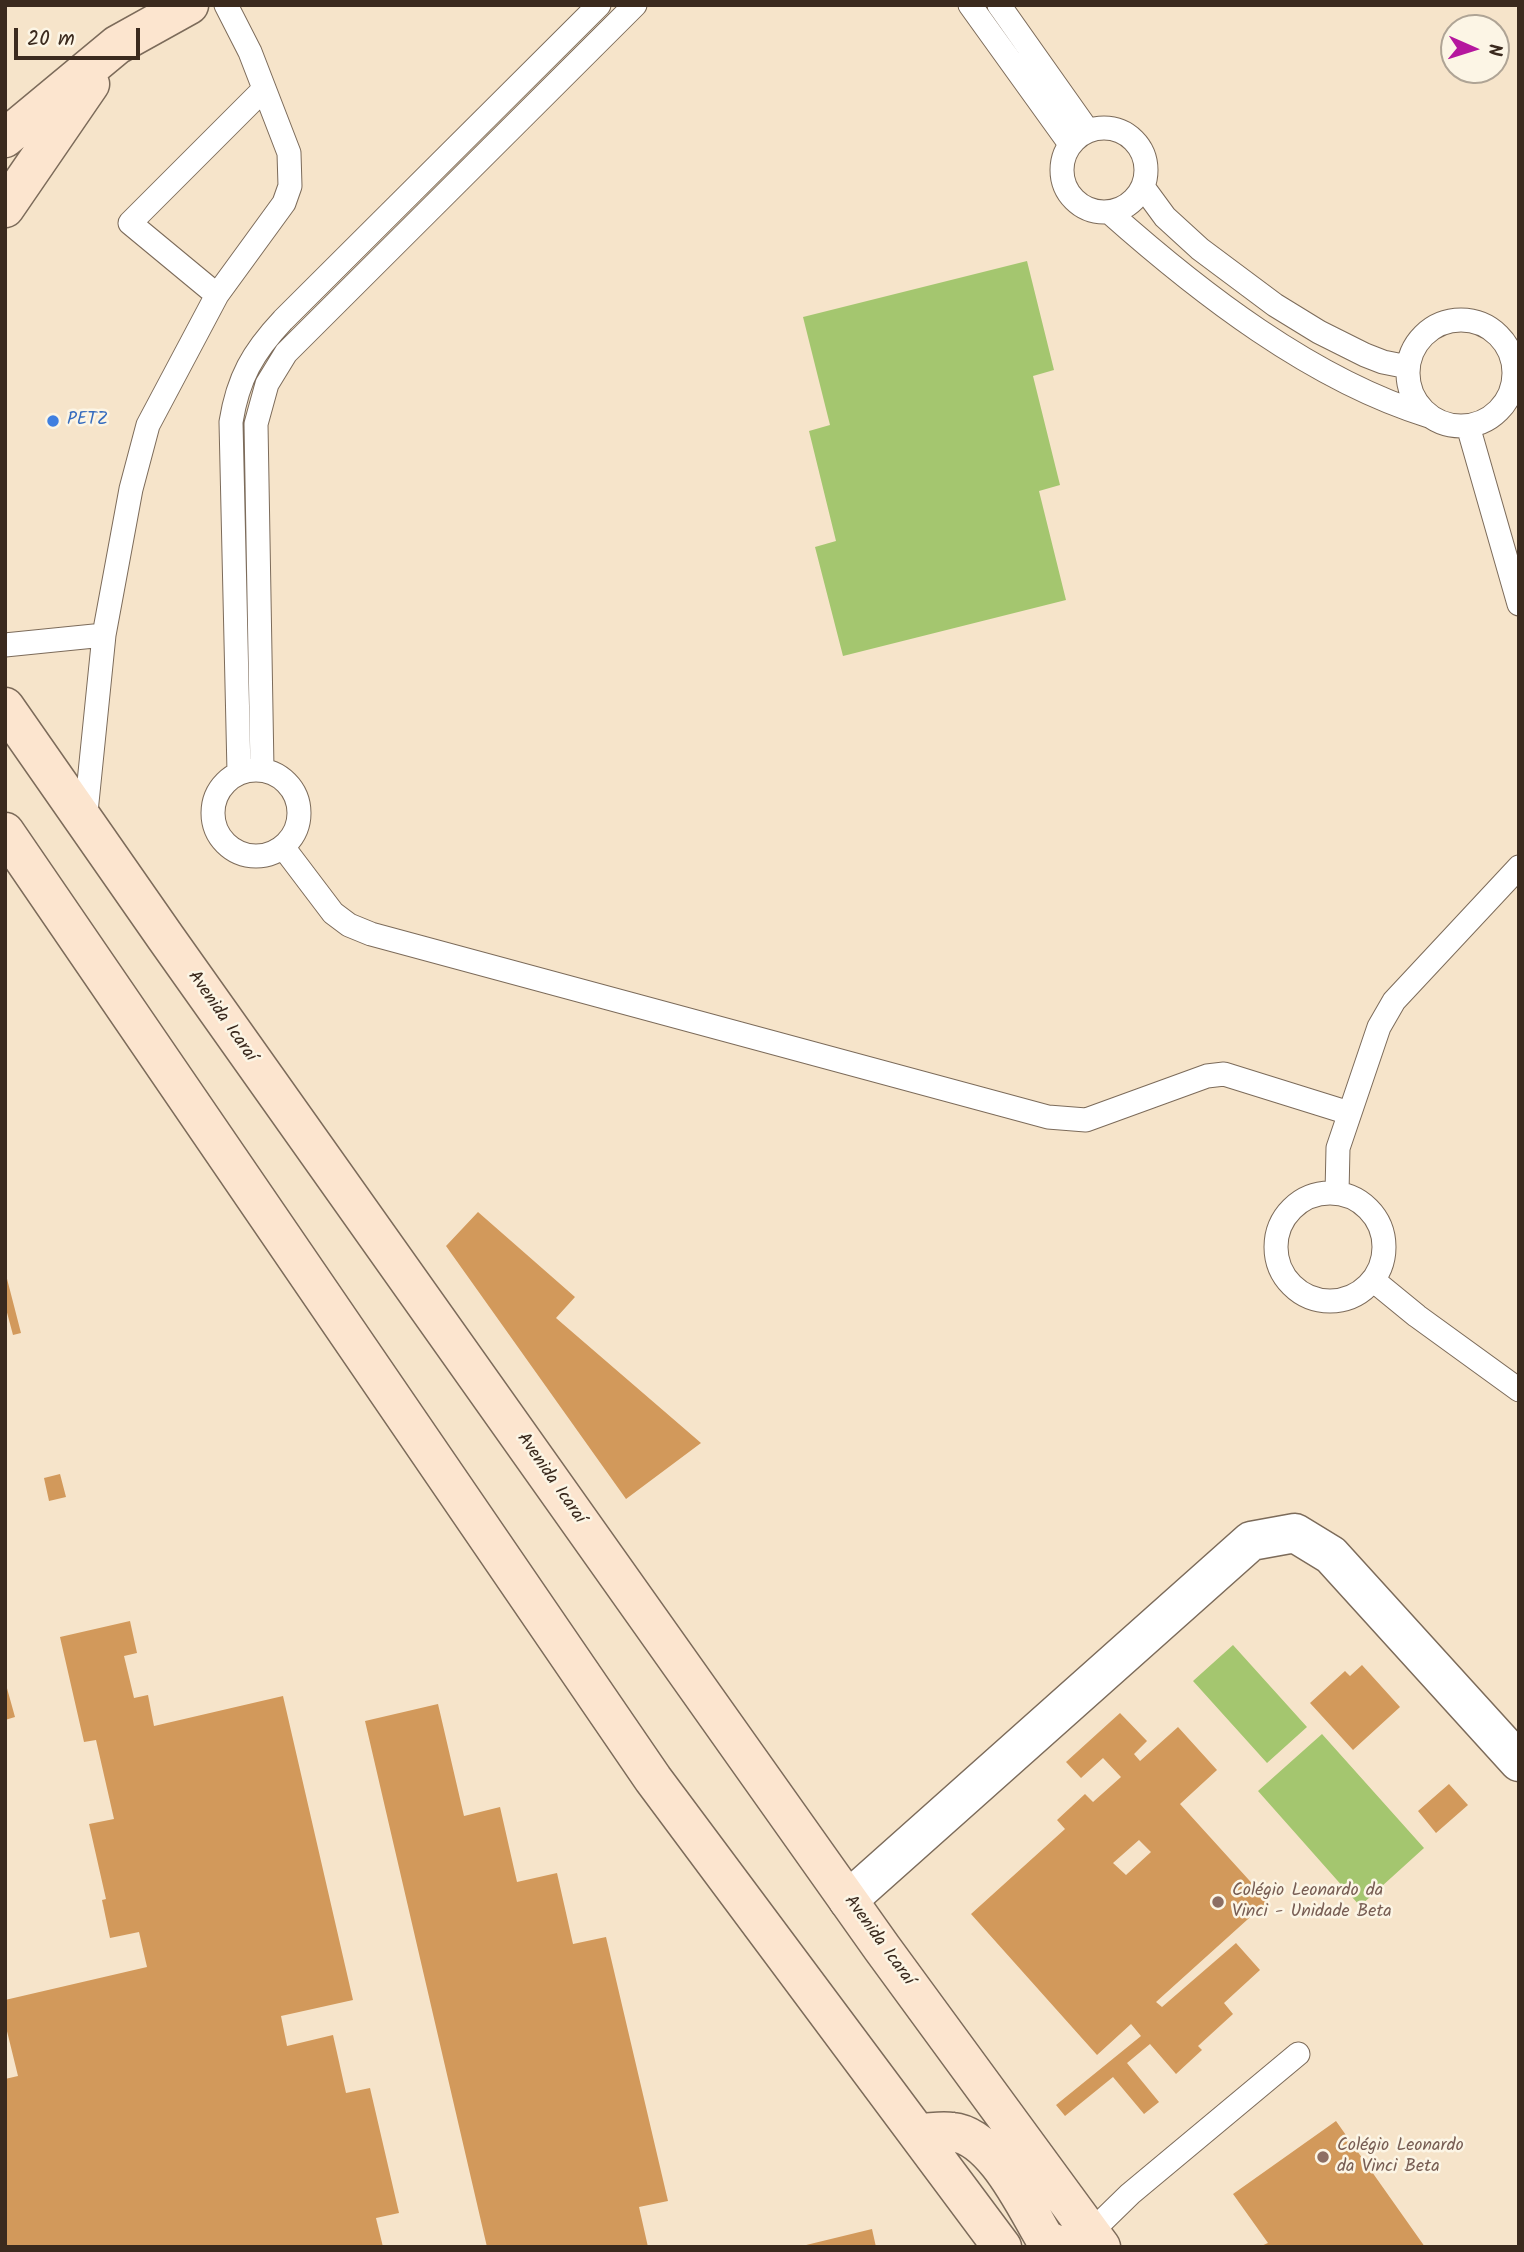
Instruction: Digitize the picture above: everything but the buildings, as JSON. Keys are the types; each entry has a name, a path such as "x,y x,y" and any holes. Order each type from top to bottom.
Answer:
{"main road":[{"path":"5,138 117,45 189,5"},
{"path":"5,208 117,45"},
{"name":"Avenida Icaraí","path":"5,707 848,1900 1095,2240"},
{"path":"5,832 653,1779 1002,2247"},
{"path":"919,2133 953,2132 976,2141 1002,2168 1045,2238 1056,2245 1073,2245 1095,2240"}],"street":[{"path":"848,1900 1251,1541 1296,1533 1331,1555 1519,1762"}],"lane":[{"path":"85,822 104,635 131,489 148,425 217,295 284,203 290,186 289,153 250,52 226,5"},
{"path":"251,771 231,422 235,397 243,374 254,354 275,328 599,5"},
{"path":"251,771 256,424 267,384 275,368 286,353 635,5"},
{"path":"970,5 1079,138"},
{"path":"999,5 1079,138"},
{"path":"217,295 130,223 264,89"},
{"path":"1098,128 1110,128 1138,144 1145,165 1143,187 1129,204 1109,212 1088,209 1070,196 1065,187 1062,165 1079,138 1098,128"},
{"path":"1143,187 1165,217 1200,249 1275,305 1319,332 1365,355 1408,367"},
{"path":"1109,212 1217,302 1275,341 1336,376 1400,407 1440,422 1468,426 1511,408 1514,354 1503,341 1481,324 1467,320 1441,324 1428,331 1412,353 1408,381 1419,406 1429,416"},
{"path":"1468,426 1519,604"},
{"path":"5,645 104,635"},
{"path":"251,771 282,778 296,796 299,807 296,830 283,847 273,853 250,856 230,847 216,830 213,807 222,786 251,771"},
{"path":"283,847 333,913 349,925 371,934 1048,1117 1086,1120 1207,1076 1224,1074 1349,1113"},
{"path":"1337,1193 1338,1148 1379,1027 1394,1001 1519,867"},
{"path":"1323,1193 1337,1193 1363,1203 1380,1226 1384,1240 1384,1254 1373,1280 1363,1290 1337,1301 1323,1301 1297,1290 1280,1268 1277,1254 1280,1226 1287,1214 1310,1196 1323,1193"},
{"path":"1373,1280 1417,1316 1519,1390"},
{"path":"1095,2240 1130,2194 1298,2054"}],"green space":[{"path":"1027,261 1054,370 1033,376 1060,485 1039,491 1066,600 843,656 815,547 836,541 809,431 830,425 803,317"},
{"path":"1233,1645 1307,1727 1267,1763 1193,1681"},
{"path":"1322,1734 1424,1848 1360,1906 1258,1791"}],"place":[{"name":"PETZ","path":"53,421"},
{"name":"Colégio Leonardo da Vinci - Unidade Beta","path":"1218,1902"},
{"name":"Colégio Leonardo da Vinci Beta","path":"1323,2157"}]}
